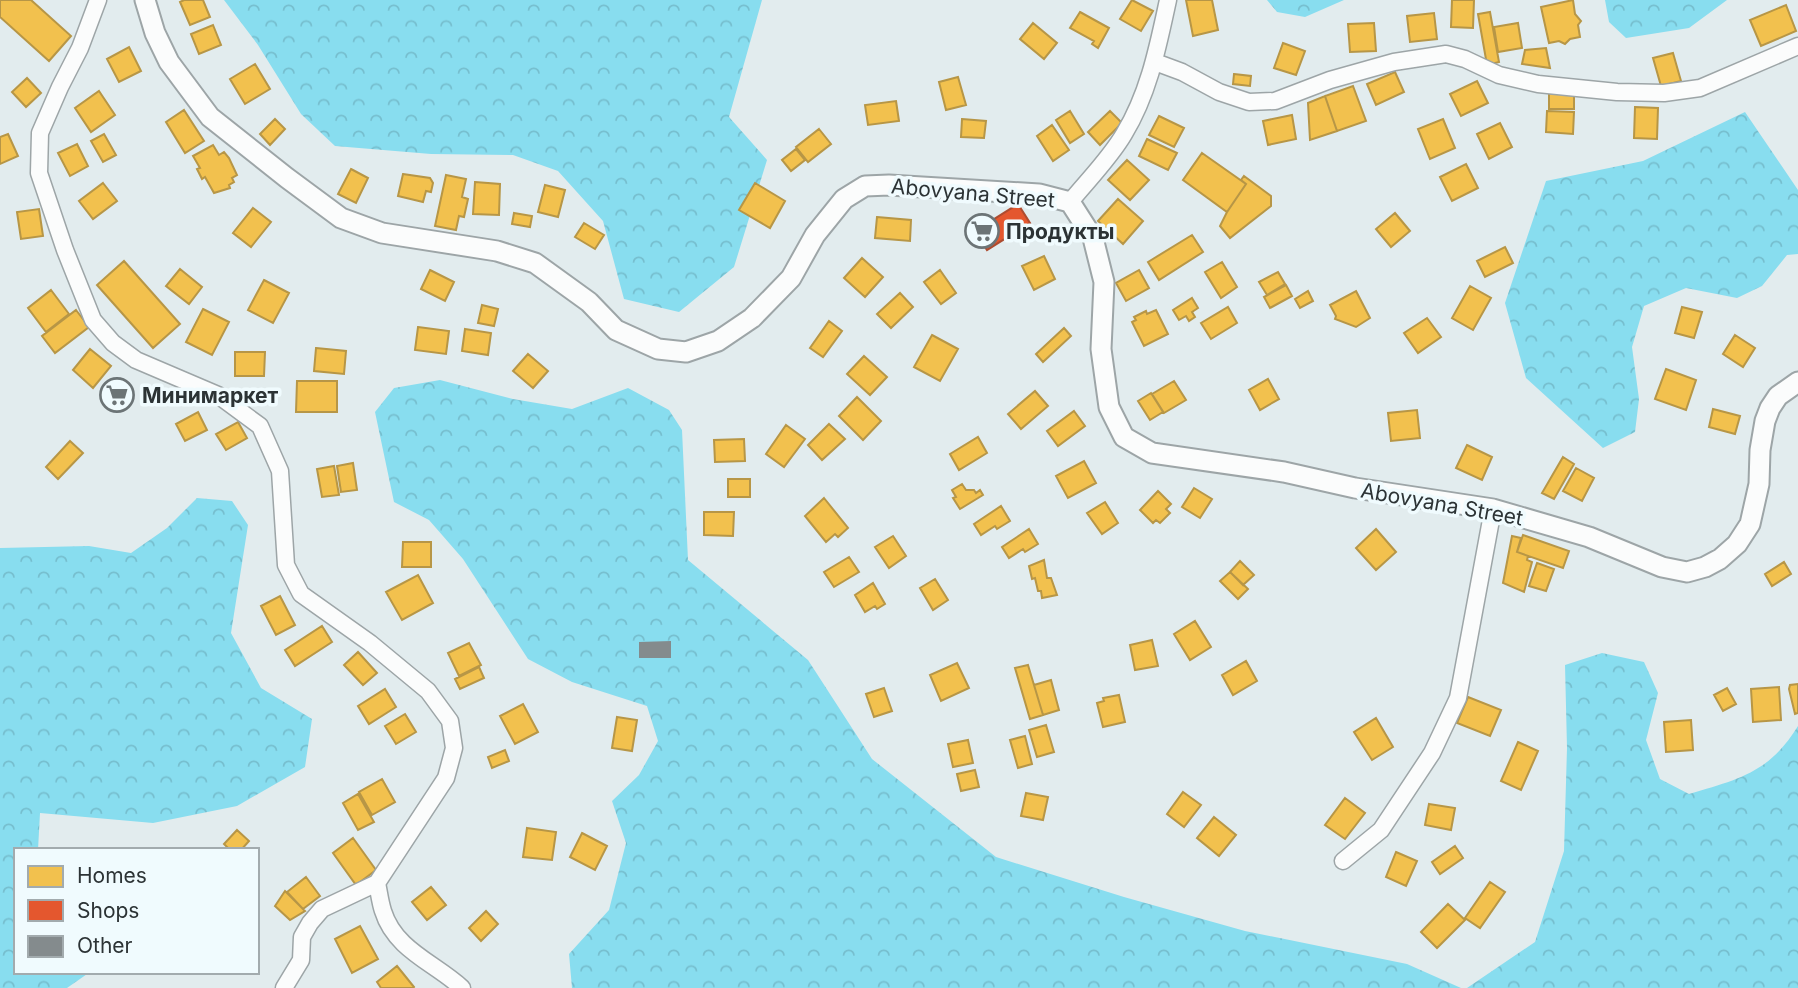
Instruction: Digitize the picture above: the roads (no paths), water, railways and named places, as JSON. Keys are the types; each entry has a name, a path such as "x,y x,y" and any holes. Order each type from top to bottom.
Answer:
{"street":[{"path":"98,0 80,48 40,134 39,173 65,250 93,320 113,343 136,360 218,395 260,426 281,471 286,565 301,594 370,643 428,691 450,721 454,748 446,778 377,883 322,909 310,923 302,937 301,960 284,988"},
{"name":"Abovyana Street","path":"145,0 155,33 169,62 210,117 341,218 382,233 497,251 535,263 589,302 616,330 658,349 686,352 718,341 752,318 791,278 815,235 844,199 865,186 890,185 1039,194 1070,202 1093,238 1104,282 1101,349 1109,407 1124,437 1152,453 1284,472 1355,488 1493,509 1589,537 1662,567 1687,572 1705,568 1720,559 1737,544 1750,524 1759,484 1760,450 1765,421 1778,397 1798,382"},
{"path":"1070,202 1124,135 1142,100 1155,62 1168,0"},
{"path":"1155,62 1182,72 1219,92 1250,102 1275,101 1343,76 1394,62 1446,54 1465,59 1499,75 1538,84 1617,92 1664,93 1700,88 1798,46"},
{"path":"1343,861 1381,831 1432,753 1458,698 1493,509"},
{"path":"377,883 383,912 399,939 462,988"}],"place":[{"name":"Продукты","path":"982,231"},
{"name":"Минимаркет","path":"117,395"}]}
